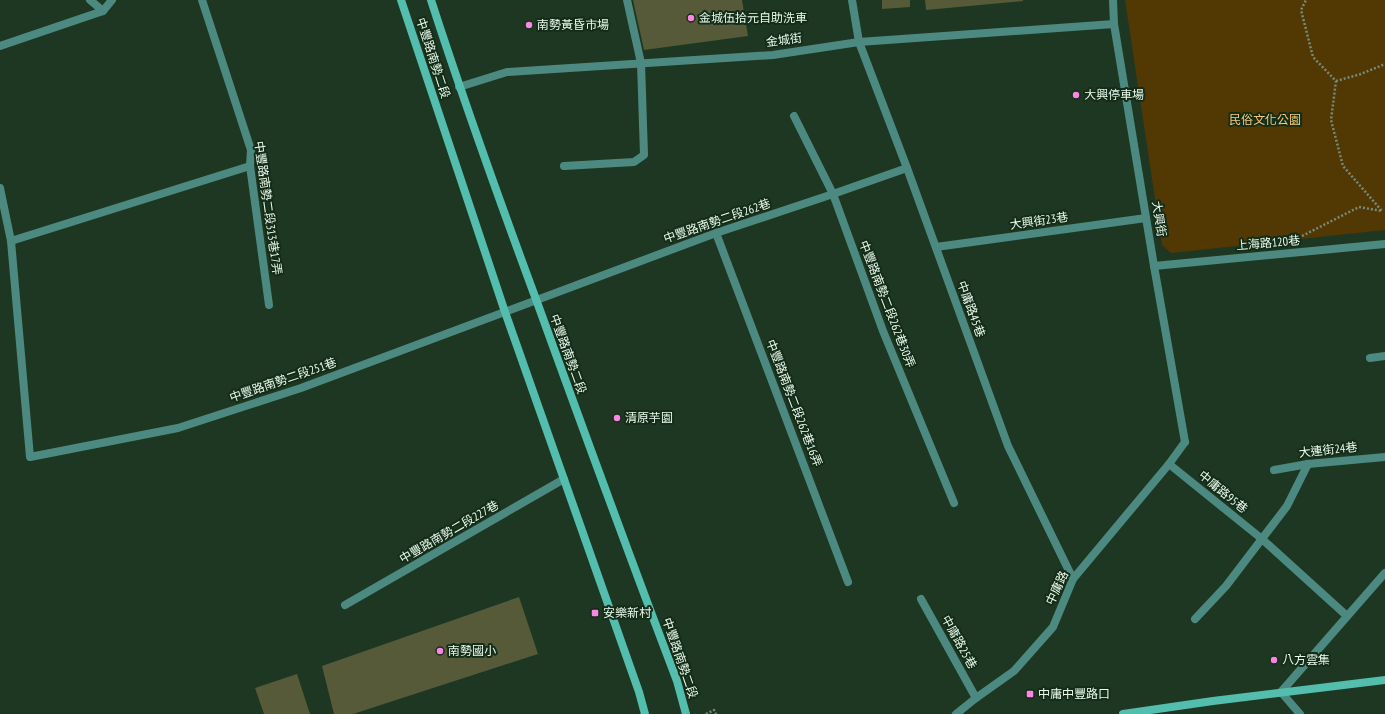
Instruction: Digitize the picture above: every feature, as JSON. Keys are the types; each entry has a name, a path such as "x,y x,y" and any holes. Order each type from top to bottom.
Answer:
{"main road":[{"name":"中豐路南勢二段","path":"401,0 505,312 639,692 645,714"},
{"name":"中豐路南勢二段","path":"431,0 459,87 498,197 605,490 677,681 686,714"},
{"path":"1124,714 1281,692 1385,680"}],"street":[{"path":"90,0 103,11"},
{"path":"0,46 103,11 112,0"},
{"name":"中豐路南勢二段313巷17弄","path":"202,0 251,150 250,166 269,305"},
{"path":"564,166 634,162 644,155 641,63 627,0"},
{"name":"中庸路45巷","path":"852,0 859,42 907,168 1008,446 1073,579"},
{"name":"大興街","path":"1113,0 1114,24 1185,442"},
{"name":"金城街","path":"459,87 507,72 773,54 859,42 1114,24"},
{"name":"中豐路南勢二段262巷30弄","path":"794,116 833,194 883,331 954,504"},
{"path":"0,188 10,241 250,166"},
{"name":"中豐路南勢二段262巷","path":"536,300 716,233 907,168"},
{"name":"大興街23巷","path":"936,247 1146,218"},
{"name":"中豐路南勢二段262巷16弄","path":"716,233 848,582"},
{"name":"中豐路南勢二段251巷","path":"10,241 30,457 178,428 301,388 536,300"},
{"name":"上海路120巷","path":"1154,266 1385,244"},
{"path":"1370,358 1385,356"},
{"name":"中庸路","path":"956,714 1014,671 1053,627 1073,579 1169,464 1185,442"},
{"name":"大連街24巷","path":"1274,470 1308,464 1385,457"},
{"name":"中庸路95巷","path":"1169,464 1262,539 1347,616"},
{"path":"1195,619 1226,586 1262,539 1286,506 1308,464"},
{"name":"中豐路南勢二段227巷","path":"345,605 564,479"},
{"path":"1300,714 1281,692 1385,573"},
{"name":"中庸路25巷","path":"921,599 976,698"}],"path":[{"path":"1306,0 1301,10 1313,57 1336,81 1332,120 1343,166 1384,211"},
{"path":"1336,81 1362,74 1385,64"},
{"path":"1298,238 1359,207 1384,211"},
{"path":"706,714 714,710 716,714"}],"green space":[{"name":"民俗文化公園","path":"1125,0 1385,0 1385,230 1171,253 1162,245"}],"building":[{"name":"金城伍拾元自助洗車","path":"633,0 742,0 748,36 644,50"},
{"path":"882,0 910,0 910,7 882,9"},
{"path":"925,0 1023,0 1023,1 926,10"},
{"path":"519,597 538,654 353,714 334,714 322,666"},
{"path":"297,674 310,714 264,714 255,688"}],"place":[{"name":"金城伍拾元自助洗車","path":"691,18"},
{"name":"南勢黃昏市場","path":"529,25"},
{"name":"大興停車場","path":"1076,95"},
{"name":"清原芋園","path":"617,418"},
{"name":"安樂新村","path":"595,613"},
{"name":"南勢國小","path":"440,651"},
{"name":"八方雲集","path":"1274,660"},
{"name":"中庸中豐路口","path":"1030,694"}]}
